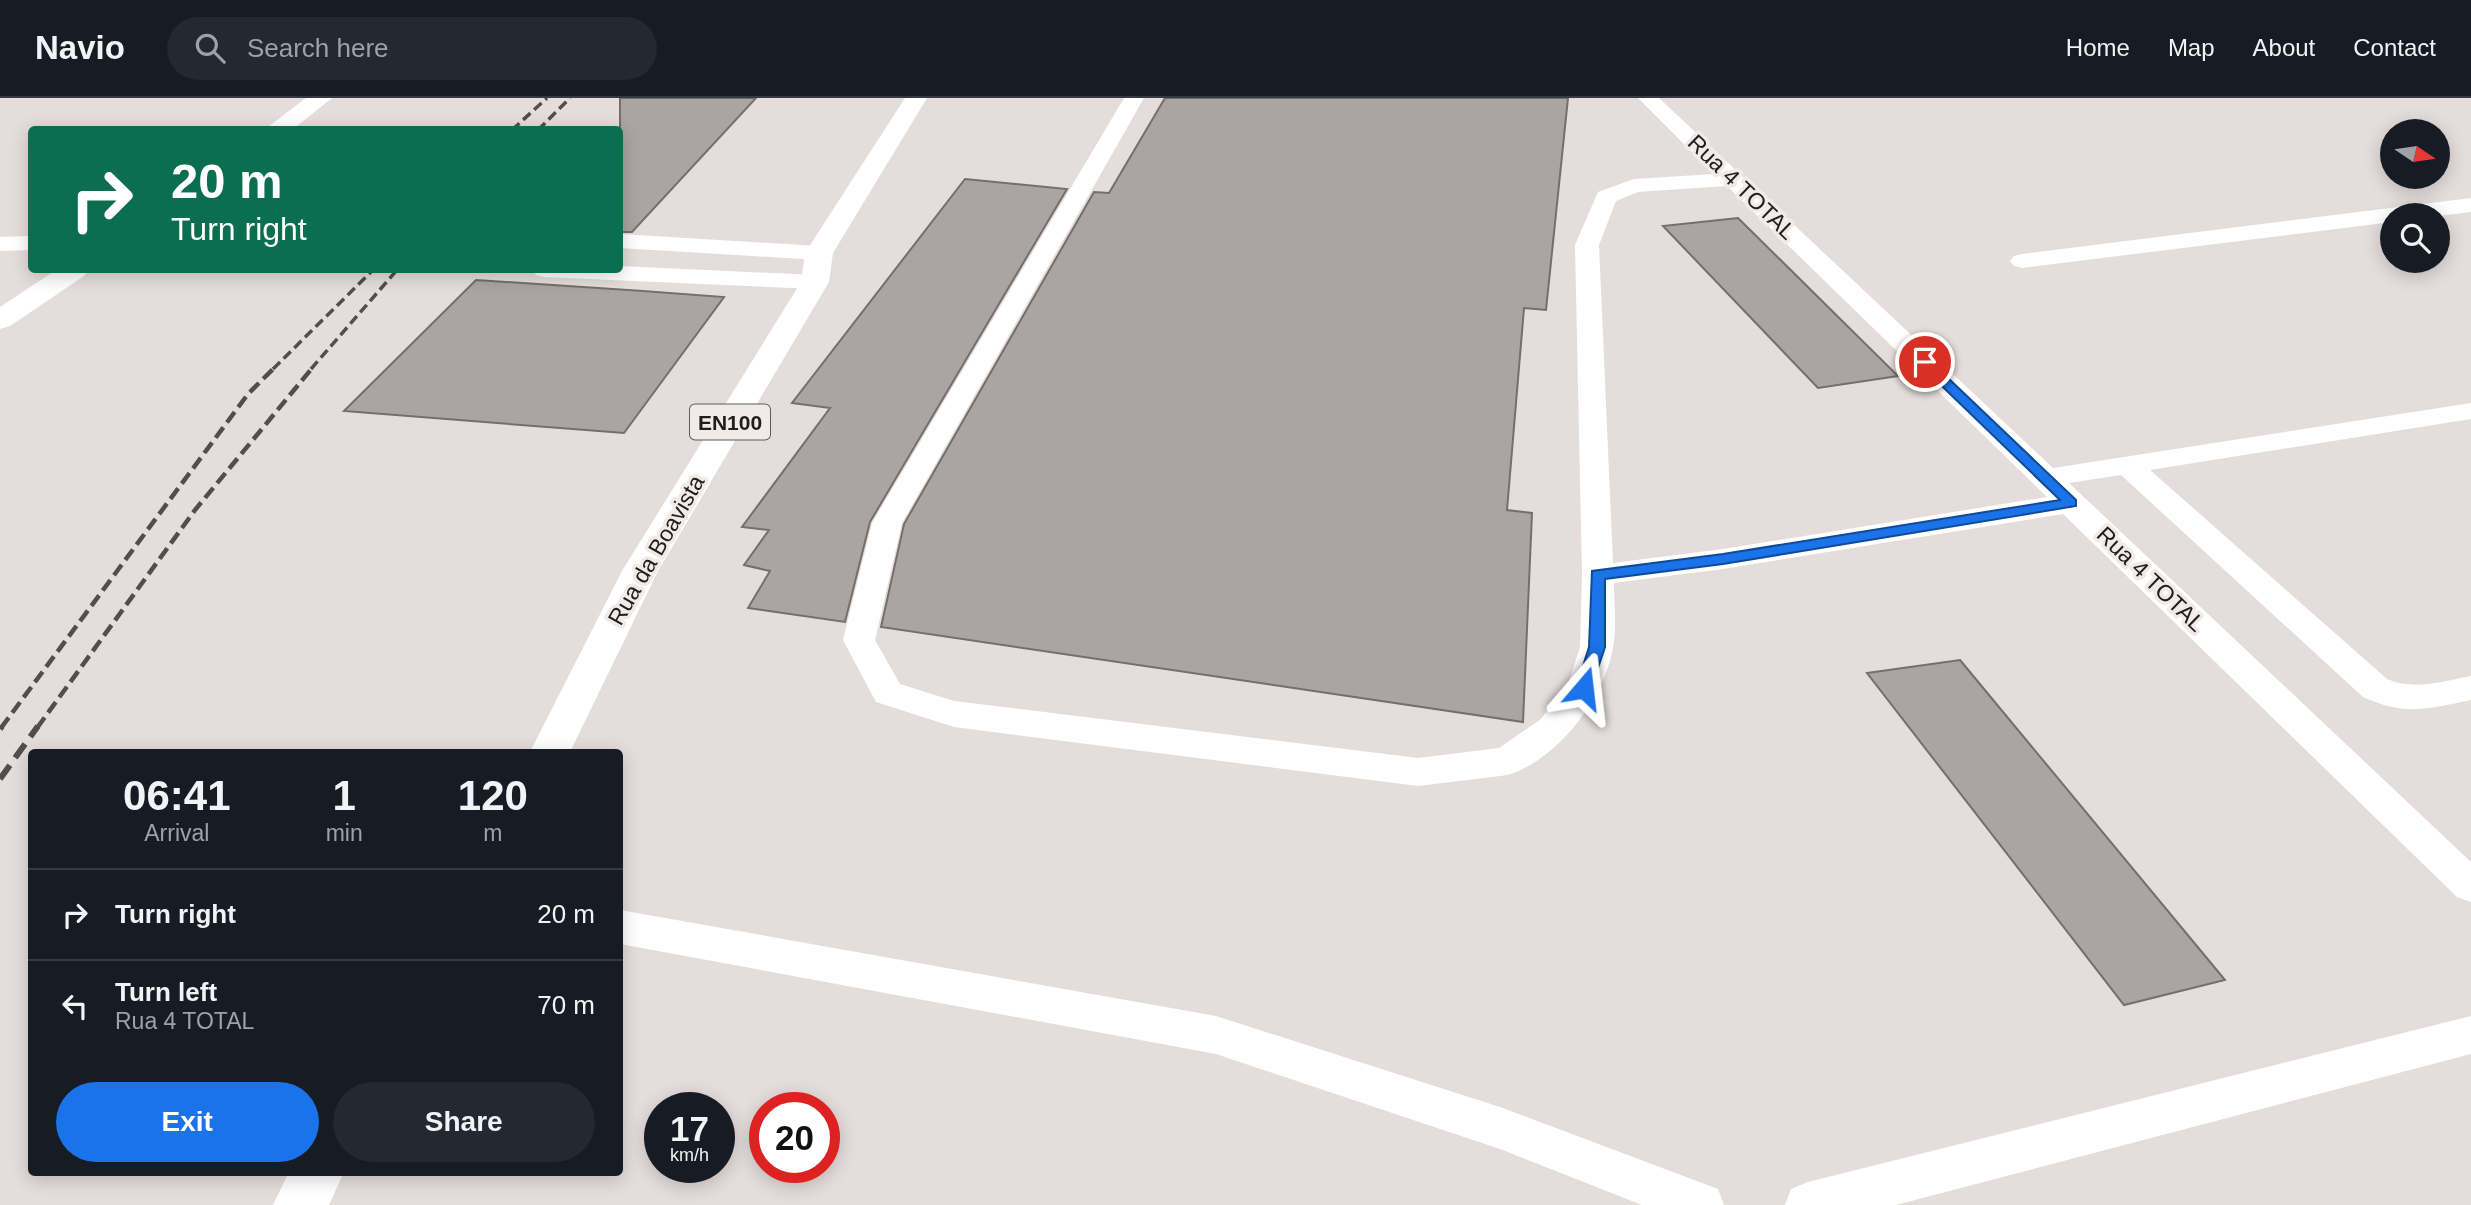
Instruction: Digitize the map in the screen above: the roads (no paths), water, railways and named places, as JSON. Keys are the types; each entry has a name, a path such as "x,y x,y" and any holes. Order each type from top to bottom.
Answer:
{"main road":[{"path":"282,126 321,98"},
{"name":"Rua da Boavista","path":"551,749 640,570 916,98"},
{"path":"0,320 70,273"},
{"path":"300,1205 316,1176"}],"lane":[{"path":"1134,98 887,523 859,640 888,693 954,714 1418,772 1508,761 1553,728 1584,688 1597,647 1598,575 1587,245 1606,197 1634,186 1733,180"},
{"name":"Rua 4 TOTAL","path":"1648,98 2471,886"},
{"path":"2022,261 2471,205"},
{"path":"623,241 817,268"},
{"path":"0,244 28,243"},
{"path":"623,269 817,268"},
{"path":"2045,478 2129,467 2471,411"},
{"path":"2129,467 2375,688 2393,697 2408,700 2471,688"},
{"path":"1598,575 1723,559 2071,503"},
{"path":"623,928 1216,1035 1500,1128 1701,1205"},
{"path":"1808,1205 2471,1035"}],"railway":[{"path":"516,126 547,98"},
{"path":"542,126 570,98"},
{"path":"273,369 370,273"},
{"path":"311,369 394,273"},
{"path":"37,728 195,510 313,367"},
{"path":"1,728 248,394 273,369"},
{"path":"0,779 38,726"}]}
